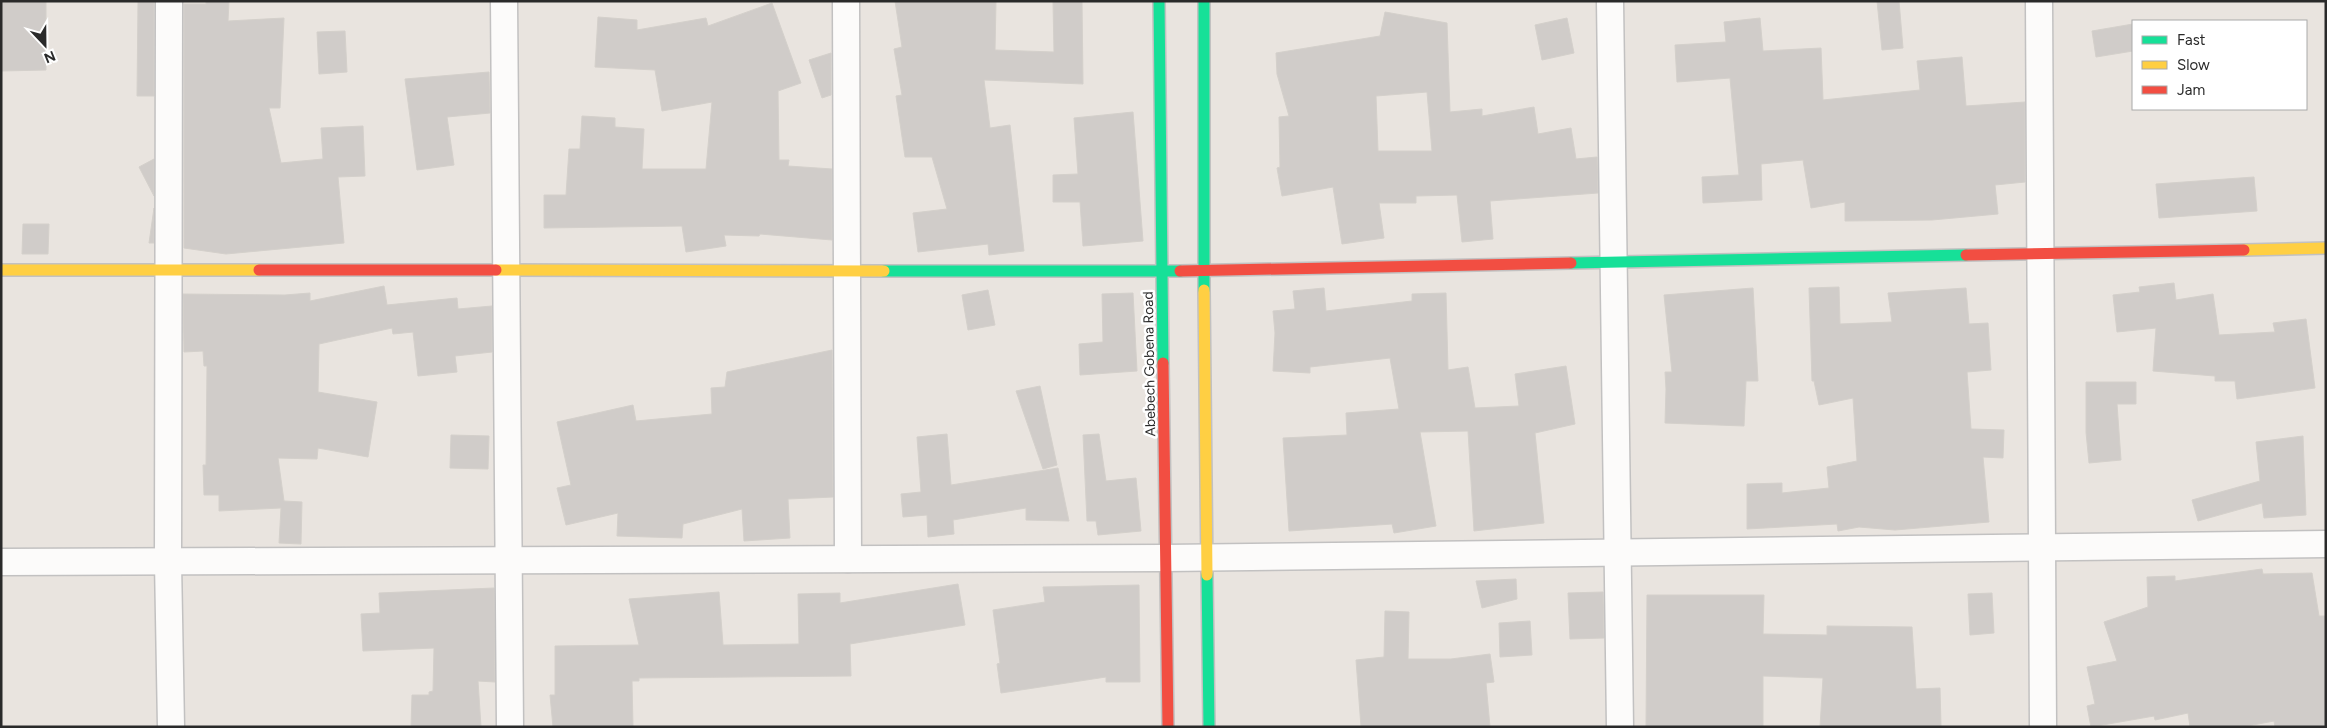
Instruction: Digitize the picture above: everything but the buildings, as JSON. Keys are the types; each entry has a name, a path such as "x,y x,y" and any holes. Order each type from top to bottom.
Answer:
{"street":[{"path":"169,1 168,562 171,727"},
{"path":"504,1 510,727"},
{"path":"846,1 848,559"},
{"name":"Abebech Gobena Road","path":"1159,1 1168,727"},
{"path":"1204,1 1204,270 1209,727"},
{"path":"1610,1 1620,727"},
{"path":"2039,1 2042,727"},
{"path":"1,270 1204,270 2326,248"},
{"path":"1,562 1166,558 2326,544"}],"traffic: fast":[{"path":"1159,1 1163,363"},
{"path":"1204,1 1204,290"},
{"path":"1571,263 1966,255"},
{"path":"884,271 1180,271"},
{"path":"1207,575 1209,727"}],"traffic: slow":[{"path":"2244,250 2326,248"},
{"path":"1,270 259,270"},
{"path":"496,270 884,271"},
{"path":"1204,290 1207,575"}],"traffic: jam":[{"path":"1966,255 2244,250"},
{"path":"1180,271 1571,263"},
{"path":"259,270 496,270"},
{"path":"1163,363 1168,727"}]}
